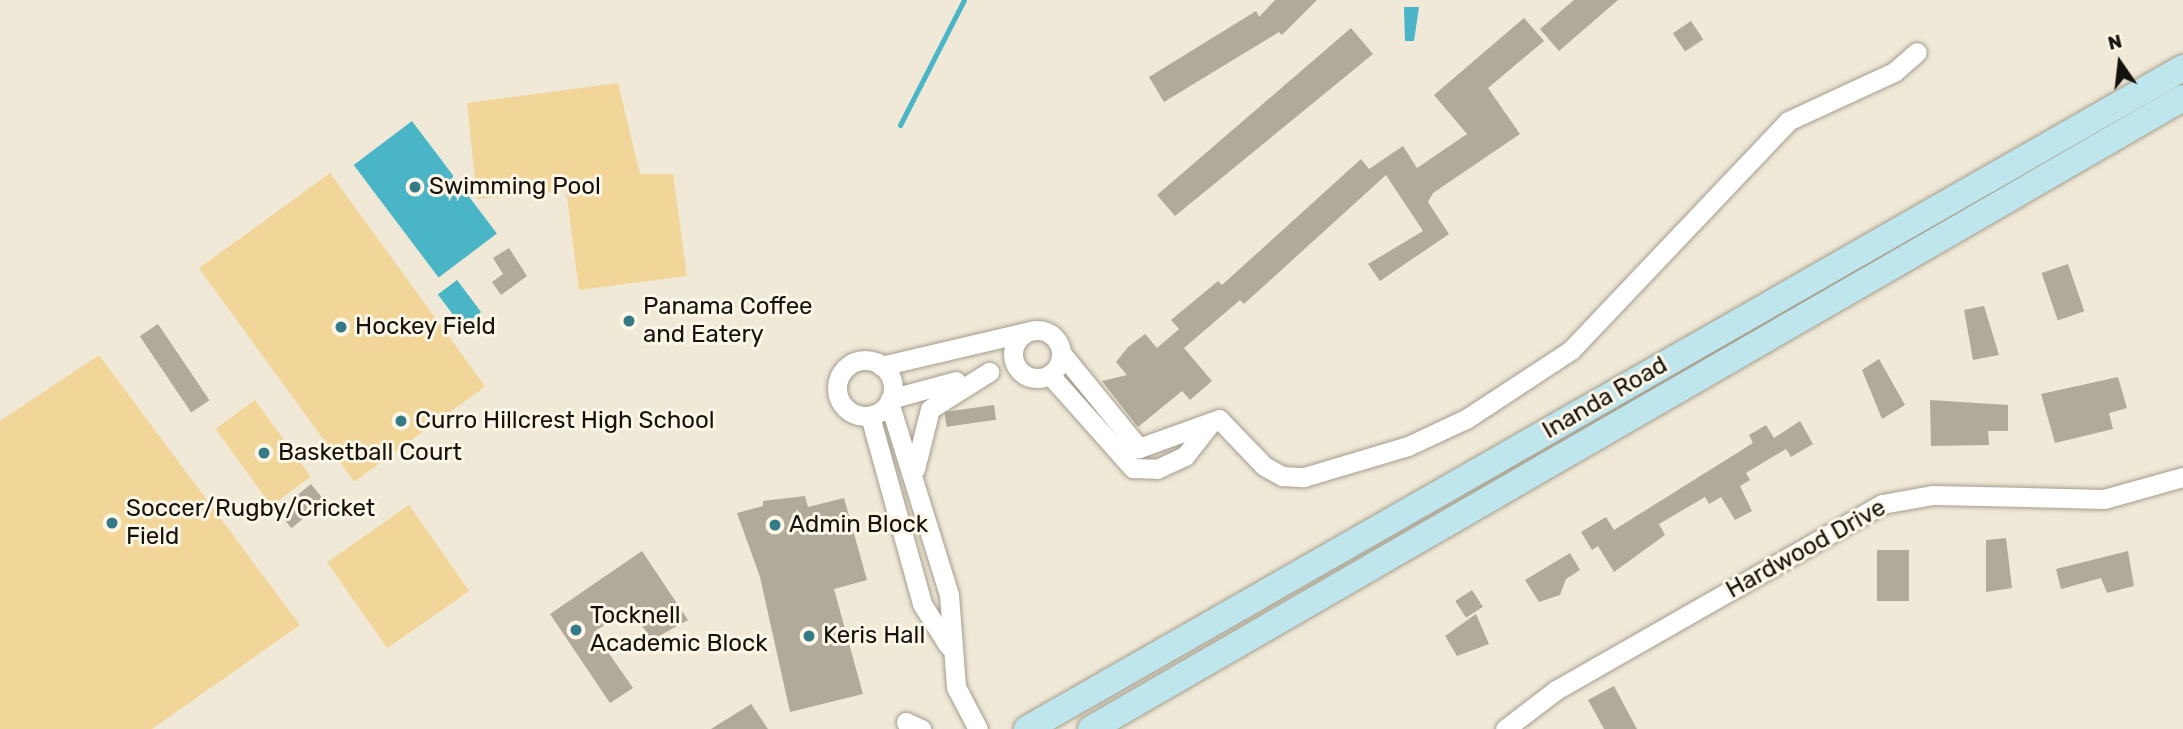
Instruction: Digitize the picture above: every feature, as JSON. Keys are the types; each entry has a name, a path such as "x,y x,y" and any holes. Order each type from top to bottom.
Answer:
{"main road":[{"name":"Inanda Road","path":"1027,729 2183,68"},
{"name":"Inanda Road","path":"1091,729 2183,98"}],"street":[{"path":"870,416 843,406 838,381 856,362 881,366 1026,332 1050,333 1062,354 1139,448 1210,424 1226,424 1282,477 1304,477 1408,446 1466,419 1572,350 1772,133 1894,72 1917,52"},
{"path":"1026,332 1014,346 1015,365 1026,376 1050,375"},
{"path":"1050,375 1062,354"},
{"path":"870,416 890,400 1015,365"},
{"path":"881,366 891,379 890,400 915,472 949,595 947,645 956,687 978,729"},
{"path":"915,472 930,409 989,372"},
{"path":"1050,375 1133,468 1157,468 1185,456 1210,424"},
{"path":"870,416 922,604 947,645"},
{"name":"Hardwood Drive","path":"1505,729 1556,690 1882,504 1933,495 2104,499 2183,477"},
{"path":"912,729 906,722 921,729"}],"shaded area":[{"path":"618,83 640,174 673,174 687,276 579,290 566,190 477,199 467,103"},
{"name":"Hockey Field","path":"330,173 485,387 354,482 199,268"},
{"name":"Soccer/Rugby/Cricket Field","path":"99,355 300,625 152,729 0,729 0,421"},
{"name":"Basketball Court","path":"255,400 311,477 271,506 215,429"},
{"path":"409,505 469,591 387,648 327,562"}],"water":[{"path":"1404,7 1419,7 1414,41 1405,41"},
{"name":"Swimming Pool","path":"412,121 497,234 439,278 354,165"},
{"path":"457,280 481,312 462,326 438,294"}],"building":[{"path":"1275,0 1317,0 1282,35 1279,32 1164,102 1149,77 1256,11 1259,17"},
{"path":"1574,0 1618,0 1559,51 1540,29"},
{"path":"1524,18 1544,41 1488,88 1520,134 1433,193 1428,202 1449,234 1380,281 1368,264 1423,231 1386,175 1244,304 1240,300 1184,348 1212,381 1190,400 1182,391 1138,427 1102,381 1127,375 1116,362 1128,347 1145,334 1157,348 1179,329 1171,320 1218,281 1222,285 1361,159 1369,169 1403,146 1417,168 1467,134 1434,95"},
{"path":"1691,21 1703,39 1685,52 1673,33"},
{"path":"1351,28 1373,54 1175,216 1157,195"},
{"path":"509,248 527,276 501,295 492,282 503,274 493,258"},
{"path":"2068,264 2084,311 2058,320 2042,273"},
{"path":"1984,306 1999,355 1973,360 1964,310"},
{"path":"158,324 209,400 191,413 140,336"},
{"path":"1879,359 1905,405 1882,419 1862,370"},
{"path":"2118,377 2127,408 2109,413 2113,429 2055,443 2041,394"},
{"path":"1930,400 2008,405 2008,431 1988,431 1989,445 1931,446"},
{"path":"994,405 996,420 947,427 944,412"},
{"path":"1800,421 1813,444 1791,457 1786,449 1746,473 1750,480 1740,486 1752,511 1735,520 1721,497 1709,504 1705,497 1659,524 1665,535 1614,572 1598,546 1592,550 1581,532 1606,517 1614,530 1753,443 1749,435 1766,425 1774,438"},
{"path":"311,484 325,501 291,528 278,511"},
{"path":"805,496 808,507 844,498 867,580 834,589 863,694 790,712 760,577 737,513 763,506 763,501"},
{"path":"2006,538 2012,588 1986,592 1986,540"},
{"path":"1877,550 1909,550 1909,601 1877,601"},
{"name":"Tocknell Academic Block","path":"642,551 688,620 652,640 630,609 594,632 633,688 610,703 550,614"},
{"path":"2128,551 2134,586 2107,593 2101,578 2061,589 2056,569"},
{"path":"1570,553 1580,570 1566,579 1560,595 1539,602 1525,580"},
{"path":"1472,590 1483,607 1466,618 1455,601"},
{"path":"1476,614 1489,644 1457,656 1445,636"},
{"path":"1614,686 1637,729 1604,729 1588,700"},
{"path":"751,704 768,729 711,729"}],"waterway":[{"path":"900,125 964,0"}],"place":[{"name":"Swimming Pool","path":"415,187"},
{"name":"Panama Coffee and Eatery","path":"629,321"},
{"name":"Hockey Field","path":"341,327"},
{"name":"Curro Hillcrest High School","path":"401,421"},
{"name":"Basketball Court","path":"264,453"},
{"name":"Soccer/Rugby/Cricket Field","path":"112,523"},
{"name":"Admin Block","path":"775,525"},
{"name":"Tocknell Academic Block","path":"576,630"},
{"name":"Keris Hall","path":"809,636"}]}
